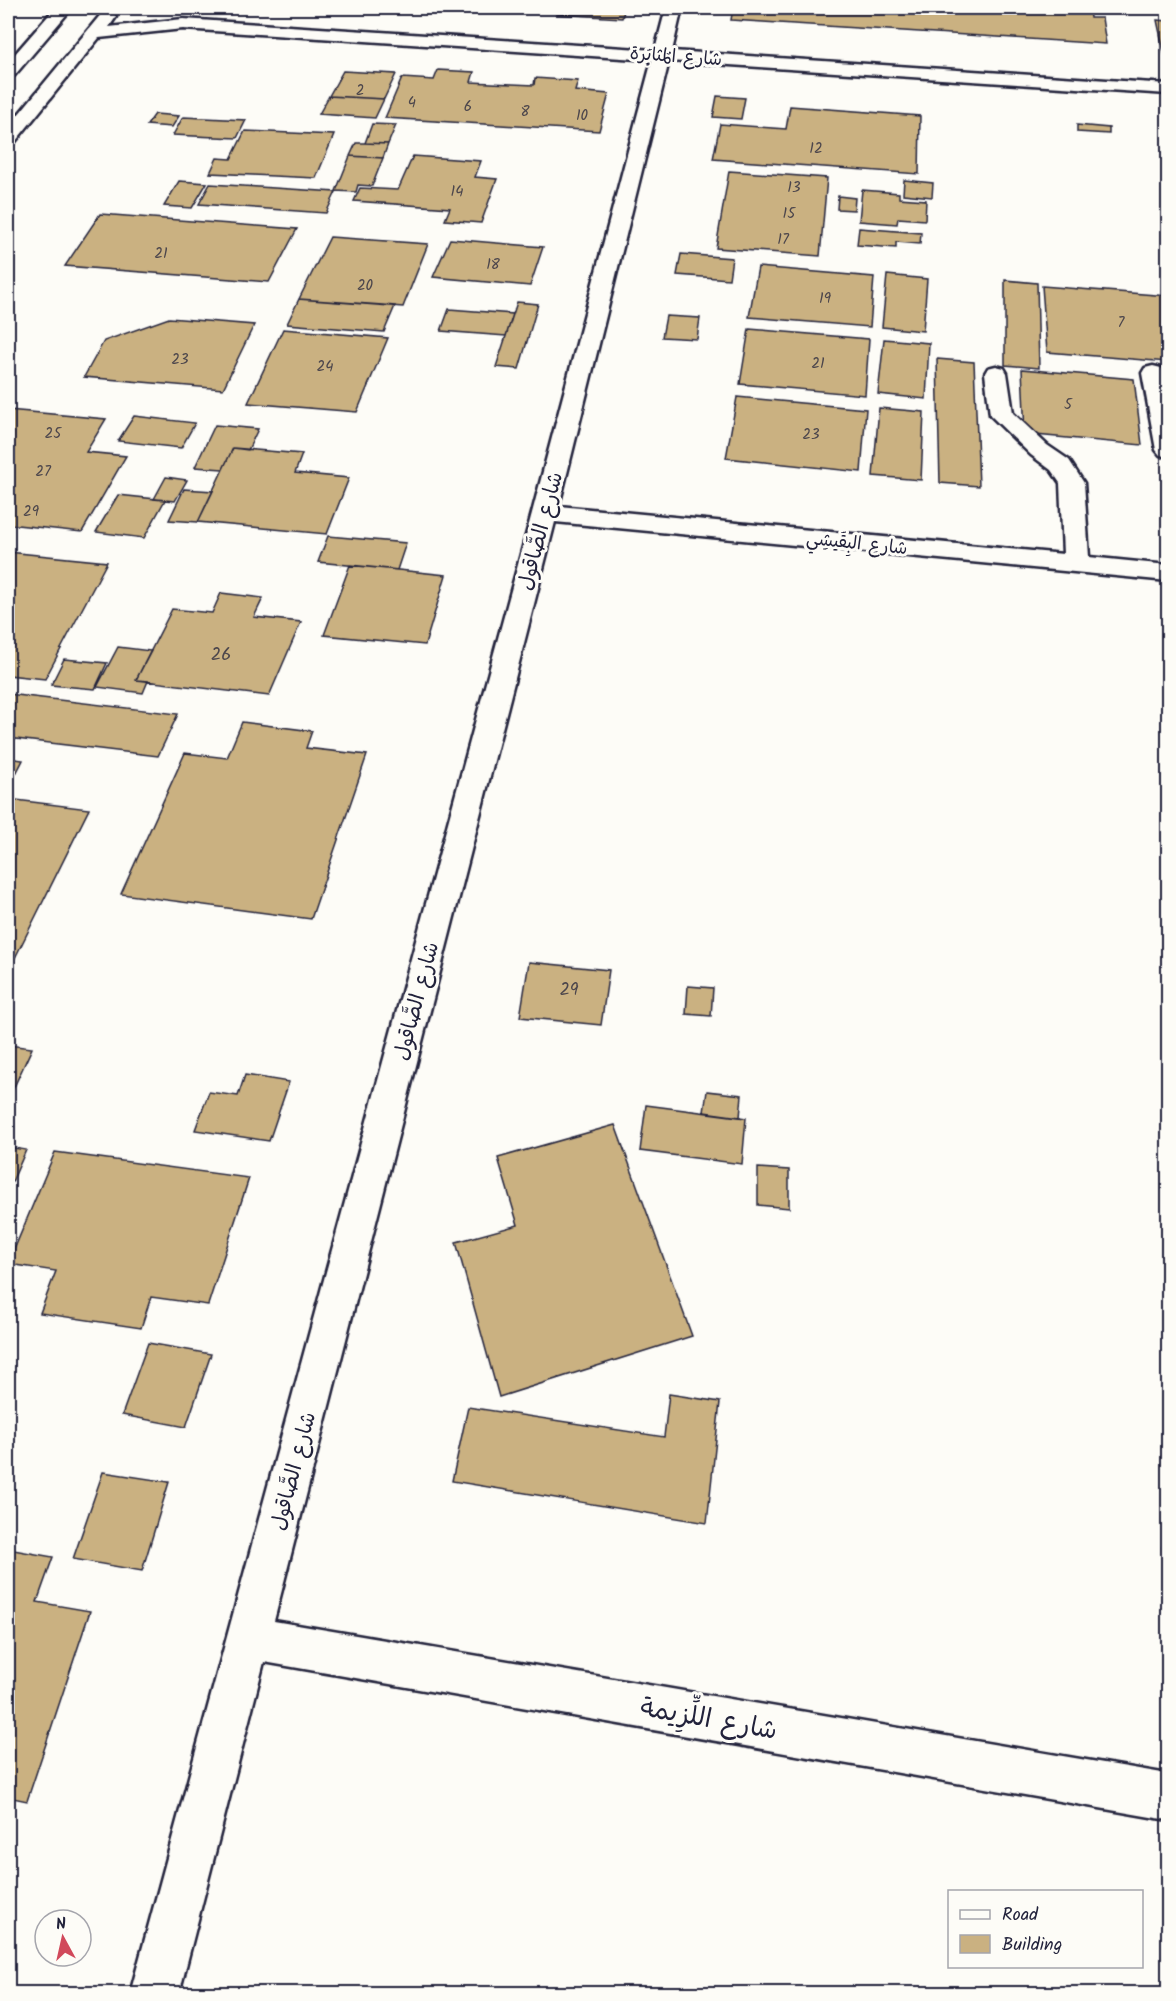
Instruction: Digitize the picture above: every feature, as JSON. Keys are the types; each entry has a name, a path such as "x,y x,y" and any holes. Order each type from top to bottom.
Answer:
{"street":[{"path":"8,72 64,8"},
{"path":"8,138 115,8"},
{"name":"شارع الصَّاقول","path":"154,1994 545,513 661,55 675,8"},
{"name":"شارع المُثابَرة","path":"141,10 183,24"},
{"name":"شارع المُثابَرة","path":"93,34 183,24 1168,88"},
{"path":"996,373 1002,415 1039,450 1060,465 1072,483 1076,564"},
{"path":"1153,373 1168,450"},
{"name":"شارع البِقَيشِي","path":"545,513 1168,573"},
{"name":"شارع اللِّزِيمة","path":"249,1638 1168,1797"}],"building":[{"path":"559,8 625,8 622,18 556,14"},
{"path":"733,8 1089,8 1090,18 1102,18 1106,44 731,20"},
{"path":"1157,20 1168,21 1168,58 1165,57"},
{"path":"438,70 474,72 471,82 534,85 535,78 578,81 575,91 609,94 599,131 385,118 402,78 434,80"},
{"path":"343,71 396,74 384,99 329,96"},
{"path":"329,96 384,99 375,118 319,114"},
{"path":"717,96 745,98 741,119 713,117"},
{"path":"790,106 920,116 919,174 713,159 720,124 786,129"},
{"path":"155,114 179,116 172,127 147,125"},
{"path":"183,117 246,120 237,138 173,135"},
{"path":"372,124 396,125 388,144 365,143"},
{"path":"1077,125 1109,128 1109,134 1077,132"},
{"path":"245,131 334,135 316,178 210,173 217,158 231,159"},
{"path":"356,143 388,144 383,158 350,156"},
{"path":"350,156 383,158 372,186 358,185 356,192 336,191"},
{"path":"413,156 481,161 475,177 497,179 481,223 445,220 450,208 354,201 360,188 398,190"},
{"path":"729,171 827,178 820,256 716,248"},
{"path":"904,180 933,183 932,197 903,194"},
{"path":"179,181 207,183 192,208 164,206"},
{"path":"210,184 336,192 326,213 199,204"},
{"path":"862,190 899,193 899,198 926,200 925,220 898,218 897,224 859,221"},
{"path":"838,196 855,198 854,210 837,209"},
{"path":"100,214 297,229 269,282 65,266"},
{"path":"859,228 921,233 920,244 896,242 896,248 857,245"},
{"path":"330,237 428,244 403,307 299,299"},
{"path":"450,239 543,247 530,286 433,277"},
{"path":"681,254 732,258 729,279 677,275"},
{"path":"758,267 874,277 870,327 749,317"},
{"path":"887,275 927,279 923,331 882,327"},
{"path":"1005,280 1037,283 1039,368 1005,365"},
{"path":"1042,286 1168,296 1168,362 1047,352"},
{"path":"299,299 395,306 384,332 287,324"},
{"path":"517,302 538,304 519,369 496,367"},
{"path":"449,309 513,314 506,336 441,331"},
{"path":"666,316 700,318 697,339 662,337"},
{"path":"169,318 254,325 223,389 84,377 104,341"},
{"path":"283,329 388,338 357,412 248,403"},
{"path":"749,329 869,339 865,395 740,384"},
{"path":"884,339 929,343 926,399 878,394"},
{"path":"937,359 974,362 979,486 940,483"},
{"path":"1022,369 1134,379 1142,445 1025,434"},
{"path":"737,397 866,409 861,472 726,458"},
{"path":"879,408 924,412 921,480 873,476"},
{"path":"8,410 106,419 86,452 126,456 82,532 8,524"},
{"path":"134,416 195,423 181,448 118,441"},
{"path":"215,425 258,429 248,450 233,448 223,469 195,467"},
{"path":"233,448 302,454 295,473 349,478 327,534 198,522"},
{"path":"166,477 187,480 175,501 154,499"},
{"path":"184,489 213,491 198,522 169,520"},
{"path":"118,495 165,500 144,538 96,532"},
{"path":"328,536 406,543 397,570 318,562"},
{"path":"8,552 107,562 45,679 8,675"},
{"path":"350,565 446,575 425,645 324,635"},
{"path":"221,593 263,598 254,617 301,622 269,696 136,680 172,609 212,613"},
{"path":"118,647 151,651 136,680 148,681 143,693 97,687"},
{"path":"64,659 107,663 95,689 51,685"},
{"path":"8,694 178,714 158,756 8,738"},
{"path":"242,722 312,731 306,748 367,755 311,919 121,894 185,753 227,758"},
{"path":"8,758 23,760 8,789"},
{"path":"8,799 89,809 8,972"},
{"path":"529,962 609,970 601,1025 520,1017"},
{"path":"688,986 713,988 711,1016 686,1014"},
{"path":"8,1045 32,1048 8,1100"},
{"path":"245,1075 289,1082 269,1141 195,1130 209,1092 238,1096"},
{"path":"707,1091 742,1095 740,1117 704,1112"},
{"path":"646,1105 746,1118 742,1164 640,1151"},
{"path":"615,1125 692,1336 499,1397 456,1242 518,1225 498,1158"},
{"path":"8,1147 26,1150 8,1191"},
{"path":"55,1152 249,1178 208,1305 151,1297 141,1328 40,1313 56,1271 8,1264"},
{"path":"758,1168 789,1170 789,1208 758,1205"},
{"path":"148,1343 211,1354 186,1427 122,1415"},
{"path":"669,1394 720,1402 707,1523 452,1481 468,1407 664,1437"},
{"path":"103,1472 169,1482 142,1571 73,1559"},
{"path":"1162,1547 1168,1547 1168,1592"},
{"path":"8,1549 53,1557 37,1602 90,1611 27,1801 8,1797"}]}
